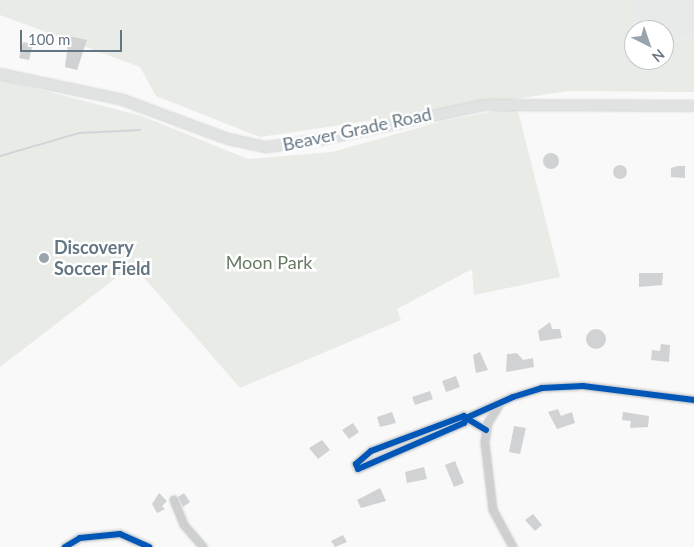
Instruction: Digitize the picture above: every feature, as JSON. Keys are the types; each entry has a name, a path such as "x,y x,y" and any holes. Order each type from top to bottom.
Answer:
{"main road":[{"name":"Beaver Grade Road","path":"0,74 123,100 228,139 267,146 324,140 485,105 694,106"}],"street":[{"path":"466,418 464,423 356,467 371,452 454,419 466,418 532,390 572,386 694,400"},
{"path":"501,402 486,430 493,510 513,547"},
{"path":"466,418 486,430"},
{"path":"174,500 184,525 203,547"},
{"path":"65,547 80,538 120,534 149,547"}],"shaded area":[{"path":"629,0 694,0 694,37 674,41 674,20 634,20"}],"green space":[{"path":"0,0 629,0 634,20 624,20 624,70 674,70 674,41 694,37 694,92 569,91 260,137 156,96 140,67 0,15"},
{"name":"Moon Park","path":"0,79 142,116 248,159 332,152 443,121 517,107 560,277 474,295 472,269 397,309 401,320 240,388 133,265 0,367"}],"building":[{"path":"69,36 87,40 77,70 65,67"},
{"path":"23,42 33,44 29,60 19,58"},
{"path":"548,153 554,153 559,158 557,167 548,169 543,164 543,158"},
{"path":"617,165 623,165 627,172 623,179 617,179 613,175 613,169"},
{"path":"685,166 685,178 671,177 671,168"},
{"path":"639,273 663,273 662,285 639,287"},
{"path":"550,322 552,329 560,329 562,338 540,341 538,331"},
{"path":"592,329 600,329 606,335 606,343 600,349 592,349 586,343 586,335"},
{"path":"661,344 670,345 669,362 651,360 652,350 660,351"},
{"path":"480,352 488,370 476,373 473,355"},
{"path":"517,353 523,360 533,358 534,367 506,372 507,354"},
{"path":"456,376 460,387 446,392 442,381"},
{"path":"430,391 433,399 415,405 412,397"},
{"path":"558,409 561,416 572,412 575,423 557,429 548,412"},
{"path":"392,412 396,423 380,427 377,417"},
{"path":"623,412 649,416 648,427 630,428 631,421 622,420"},
{"path":"353,423 359,432 349,439 342,430"},
{"path":"514,426 526,428 520,454 509,452"},
{"path":"322,440 330,450 318,459 309,448"},
{"path":"455,461 464,483 454,487 445,465"},
{"path":"424,467 427,479 407,483 405,472"},
{"path":"380,488 386,501 361,508 357,500"},
{"path":"159,493 167,501 162,506 165,509 157,513 152,504"},
{"path":"184,493 190,502 183,507 178,497"},
{"path":"533,514 542,525 535,531 525,520"},
{"path":"343,535 347,542 335,547 331,541"}],"waterway":[{"path":"0,156 79,133 140,130"}],"cycle path":[{"path":"486,430 466,418 464,416 371,451 356,464 358,469 464,423 466,418 513,397 542,388 583,386 694,400"},
{"path":"65,547 80,538 120,534 149,547"}],"place":[{"name":"Discovery Soccer Field","path":"44,258"}]}
